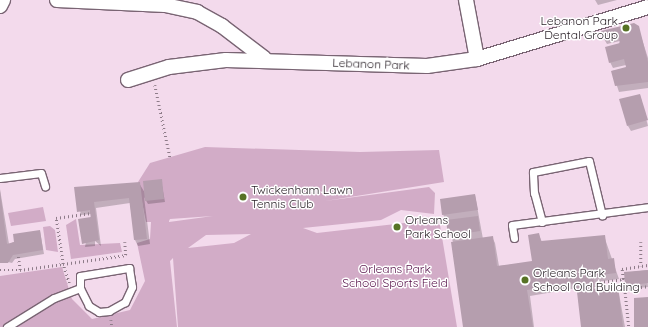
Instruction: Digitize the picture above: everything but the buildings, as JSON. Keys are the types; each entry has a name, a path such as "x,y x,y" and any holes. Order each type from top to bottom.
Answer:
{"street":[{"path":"0,6 3,0"},
{"path":"57,0 166,2 197,12 222,26 264,58"},
{"path":"466,0 477,59"},
{"name":"Lebanon Park","path":"128,80 148,73 189,63 264,58 427,66 477,59 565,29 648,7"}],"lane":[{"path":"542,222 534,193 533,172 589,161 602,215"},
{"path":"0,178 41,173 45,186"},
{"path":"514,238 512,225 602,215 648,207"},
{"path":"127,269 132,287 125,302 115,309 99,312 89,306 80,288 80,276 127,269"},
{"path":"6,327 54,298 80,288"}],"path":[{"path":"148,73 155,86 170,157"},
{"path":"66,274 56,218 90,213"},
{"path":"124,242 127,269"},
{"path":"641,242 641,266"},
{"path":"0,270 20,270 126,254"},
{"path":"18,255 20,270"},
{"path":"629,327 622,269 648,265"},
{"path":"600,282 623,279"},
{"path":"625,289 648,286"}],"green space":[{"name":"Orleans Park School Sports Field","path":"205,147 360,152 439,150 444,182 325,201 429,187 435,193 434,214 401,210 381,220 303,228 317,233 439,219 457,327 178,327 173,258 170,261 177,327 0,327 0,276 62,267 72,299 92,319 130,310 145,281 137,243 150,239 151,222 146,222 138,182 150,163","holes":["213,216 169,222 170,219","251,234 234,243 188,248 206,235"]},
{"path":"43,207 46,221 11,226 8,213"},
{"path":"76,219 80,245 120,243 122,252 71,259 66,225"},
{"path":"50,226 55,230 58,252 46,250 43,227"}],"place":[{"name":"Lebanon Park Dental Group","path":"626,28"},
{"name":"Twickenham Lawn Tennis Club","path":"243,197"},
{"name":"Orleans Park School","path":"397,227"},
{"name":"Orleans Park School Old Building","path":"525,280"}]}
